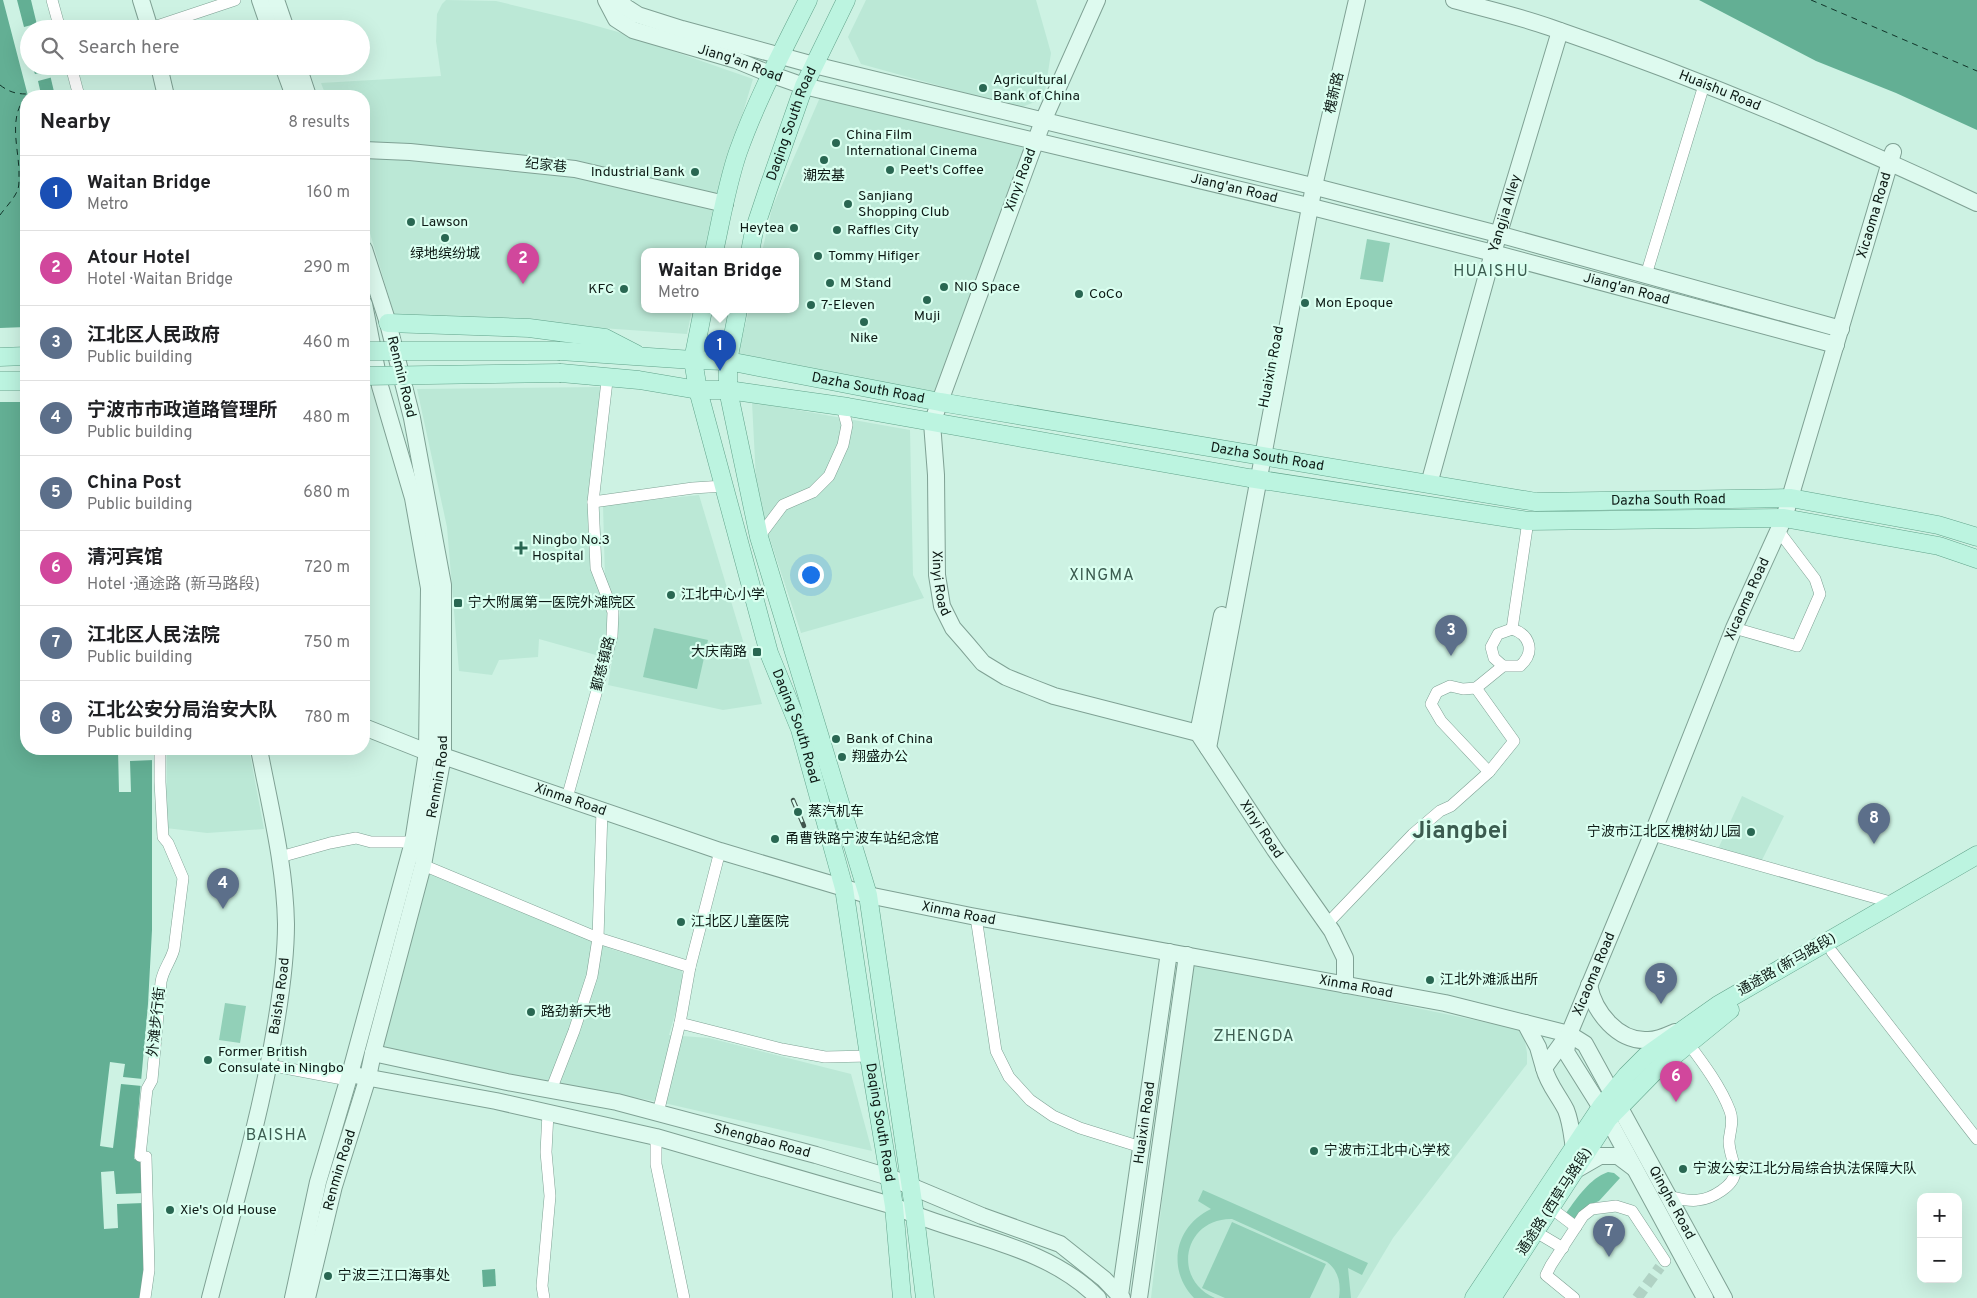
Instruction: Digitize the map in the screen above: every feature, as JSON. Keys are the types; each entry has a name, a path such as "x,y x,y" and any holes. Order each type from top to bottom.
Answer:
{"main road":[{"path":"715,248 738,152 770,74 808,0"},
{"name":"Daqing South Road","path":"751,248 754,231 804,86 846,0"},
{"name":"Daqing South Road","path":"702,313 693,360 698,390 769,653 800,729 844,888 894,1206 902,1298"},
{"name":"Daqing South Road","path":"737,313 728,361 728,390 759,537 868,895 915,1216 924,1298"},
{"path":"388,323 529,328 605,338 643,357"},
{"name":"Dazha South Road","path":"370,351 560,351 728,361 940,402 1536,502 1790,498 1938,525 1977,537"},
{"path":"0,356 20,356"},
{"name":"Dazha South Road","path":"370,379 561,373 639,380 698,390 728,390 842,406 1254,478 1528,521 1781,524 1939,546 1977,559"},
{"path":"403,383 460,380 639,380"},
{"path":"0,381 20,381"},
{"name":"通途路 (新马路段)","path":"1684,1036 1718,1005 1977,855"},
{"name":"通途路 (新马路段)","path":"1611,1107 1626,1075 1646,1056 1832,952 1977,866"},
{"path":"1474,1298 1574,1149 1611,1107"},
{"name":"通途路 (西草马路段)","path":"1492,1298 1551,1208 1611,1107"}],"street":[{"path":"52,0 58,20"},
{"path":"141,0 147,20"},
{"path":"176,20 235,0"},
{"path":"260,0 267,20"},
{"path":"276,0 283,20"},
{"path":"606,0 616,19 636,22"},
{"path":"622,0 624,6 636,22"},
{"name":"Xinyi Road","path":"1097,0 1043,121 932,423 936,474 937,575 942,606 953,628 983,663 1006,677 1054,696 1198,734 1342,948 1345,958 1345,985"},
{"name":"Huaixin Road","path":"1208,748 1258,456 1346,0"},
{"name":"槐新路","path":"1311,186 1357,0"},
{"name":"Huaishu Road","path":"1454,0 1560,31 1704,85 1892,158 1977,203"},
{"name":"Huaishu Road","path":"1496,0 1563,22 1977,193"},
{"name":"Jiang'an Road","path":"636,22 682,29 814,65 1311,186 1498,234 1841,329"},
{"name":"Jiang'an Road","path":"636,22 804,86 1307,206 1493,253 1836,346"},
{"name":"Yangjia Alley","path":"1429,484 1498,234 1560,31"},
{"path":"73,75 77,90"},
{"path":"161,75 165,90"},
{"path":"286,75 292,90"},
{"path":"301,75 306,90"},
{"path":"1646,275 1704,85"},
{"name":"纪家巷","path":"370,150 410,152 575,169 725,204"},
{"name":"Xicaoma Road","path":"1544,1068 1569,1034 1652,835 1734,628 1781,524 1892,158"},
{"name":"Renmin Road","path":"307,1298 334,1186 368,1077 423,865 443,756 443,585 412,418 388,323 370,268"},
{"name":"鄞慈镇路","path":"567,798 612,636 613,612 596,568 593,502 607,381"},
{"name":"Renmin Road","path":"293,1298 318,1182 349,1077 413,842 427,752 429,588 413,498 370,382"},
{"path":"759,537 783,505 814,492 829,476 843,445 847,425 842,406"},
{"name":"Huaixin Road","path":"1198,734 1254,478"},
{"path":"593,502 693,488 724,486"},
{"path":"1512,629 1528,521"},
{"path":"1734,628 1797,646 1820,594 1815,579 1781,524"},
{"path":"1512,629 1526,636 1530,652 1520,666 1503,666 1494,658 1491,647 1498,634 1512,629"},
{"path":"1488,772 1441,721 1431,704 1437,692 1450,686 1462,689 1476,688 1503,666"},
{"path":"1327,924 1413,834 1440,811 1450,806 1488,772 1514,741 1476,688"},
{"name":"Xinma Road","path":"370,730 427,752 720,851 868,895 976,917 1445,1003 1569,1034"},
{"name":"外滩步行街","path":"145,1298 148,1270 146,1157 140,1156 147,1090 152,1080 161,982 163,970 172,956 174,948 183,878 168,843 163,837 160,755"},
{"name":"Baisha Road","path":"210,1298 269,1065 284,973 286,924 280,857 260,755"},
{"path":"551,1090 574,1031 592,976 598,938 602,810"},
{"path":"1652,835 1894,903"},
{"path":"280,857 356,838 371,842 413,842"},
{"path":"658,1113 680,1023 690,967 720,851"},
{"path":"423,865 598,938 690,967"},
{"path":"976,917 996,1051 1008,1077 1030,1100 1053,1116 1080,1128 1141,1148"},
{"name":"Huaixin Road","path":"1121,1297 1170,952"},
{"path":"1832,952 1977,1139"},
{"name":"Huaixin Road","path":"1140,1298 1187,955"},
{"path":"1589,985 1593,1000 1600,1012 1618,1032 1627,1037 1650,1040 1684,1036 1701,1061 1730,1112 1732,1126 1729,1141 1735,1172 1731,1182 1707,1198 1689,1200 1668,1196"},
{"path":"680,1023 782,1049 826,1057 869,1056"},
{"path":"1526,1023 1538,1047 1546,1077 1560,1098 1568,1116 1574,1149"},
{"path":"1569,1034 1585,1044 1611,1107"},
{"name":"Shengbao Road","path":"373,1053 617,1102 816,1155 889,1177 982,1216 1060,1244 1104,1280 1121,1297"},
{"path":"269,1065 349,1077"},
{"name":"Shengbao Road","path":"349,1077 368,1077 548,1112 656,1137 894,1206 915,1216 1048,1261 1090,1290 1098,1298"},
{"name":"Qinghe Road","path":"1611,1107 1637,1171 1705,1298"},
{"name":"Qinghe Road","path":"1611,1107 1668,1196 1724,1298"},
{"path":"544,1298 542,1286 550,1196 546,1152 548,1112"},
{"path":"656,1137 656,1164 684,1298"},
{"path":"1574,1171 1600,1156 1618,1156 1637,1171"},
{"path":"1574,1298 1546,1275 1583,1216 1592,1208 1616,1206 1632,1211 1663,1264 1678,1246"},
{"path":"1551,1208 1576,1227"},
{"path":"1536,1232 1563,1248"}],"shaded area":[{"path":"0,0 31,0 36,20 20,20 20,75 50,75 54,90 20,90 20,755 152,755 152,930 148,1004 134,1159 141,1161 145,1279 141,1298 0,1298"},
{"path":"446,0 496,1 579,21 618,32 753,79 714,210 706,248 641,248 641,313 691,313 687,334 544,324 395,318 370,233 370,90 324,90 321,83 441,76 436,41 437,14"},
{"path":"866,0 1036,0 1051,53 1044,98 1020,108 861,64 848,37"},
{"path":"1699,0 1977,0 1977,130 1896,93 1816,61"},
{"path":"821,95 1029,146 937,396 738,354 748,313 799,313 799,248 763,248 772,208"},
{"path":"1367,239 1390,243 1383,282 1360,279"},
{"name":"Ningbo No.3 Hospital","path":"603,387 590,504 610,612 603,657 539,639 538,657 499,660 492,675 459,671 447,527 417,389"},
{"path":"752,402 910,430 913,575 924,598 801,633 757,500"},
{"name":"江北中心小学","path":"699,495 762,704 723,710 608,685 620,612 605,578 603,505"},
{"path":"654,628 708,640 697,689 643,677"},
{"path":"167,755 250,755 264,829 207,833 166,828"},
{"name":"宁波市江北区槐树幼儿园","path":"1742,796 1784,816 1760,864 1718,849"},
{"name":"路劲新天地","path":"426,873 614,950 682,970 682,990 669,1035 709,1038 851,1074 872,1151 664,1103 377,1049"},
{"name":"宁波市江北中心学校","path":"1189,961 1523,1030 1527,1064 1393,1238 1357,1298 1151,1298"},
{"path":"225,1003 246,1006 240,1043 219,1040"},
{"path":"1608,1172 1614,1173 1620,1178 1599,1201 1574,1220 1566,1213 1595,1179"},
{"path":"1203,1190 1368,1263 1362,1275 1348,1268 1351,1298 1339,1298 1340,1288 1337,1274 1327,1262 1232,1219 1216,1221 1203,1228 1194,1239 1189,1251 1188,1264 1192,1278 1201,1289 1215,1298 1194,1298 1185,1287 1180,1274 1178,1249 1182,1237 1189,1226 1211,1209 1198,1201"},
{"path":"1232,1222 1326,1264 1310,1298 1225,1298 1202,1288"},
{"path":"495,1269 496,1286 483,1287 482,1270"}],"pier":[{"path":"3,0 17,0 22,20 20,20 20,65"},
{"path":"23,75 52,75 53,77 38,81 40,90 26,90"},
{"path":"20,327 20,402 0,402 0,328"},
{"path":"118,755 154,755 154,760 130,761 131,792 119,792"},
{"path":"110,1062 125,1064 123,1077 143,1079 142,1086 121,1084 113,1148 100,1146"},
{"path":"114,1171 116,1194 144,1193 144,1203 117,1204 118,1228 104,1229 101,1172"}],"ferry route":[{"path":"1811,0 1977,71"},
{"path":"0,85 20,94"},
{"path":"0,215 18,188 19,167 16,123 20,106"}],"tunnel":[{"path":"1637,1298 1660,1267"}],"railway":[{"path":"793,800 804,826"}],"place":[{"name":"Agricultural Bank of China","path":"983,88"},
{"name":"China Film International Cinema","path":"836,143"},
{"name":"潮宏基","path":"824,160"},
{"name":"Peet's Coffee","path":"890,170"},
{"name":"Industrial Bank","path":"695,172"},
{"name":"Sanjiang Shopping Club","path":"848,204"},
{"name":"Lawson","path":"411,222"},
{"name":"Heytea","path":"794,228"},
{"name":"Raffles City","path":"837,230"},
{"name":"绿地缤纷城","path":"445,238"},
{"name":"Tommy Hifiger","path":"818,256"},
{"name":"M Stand","path":"830,283"},
{"name":"Atour Hotel","path":"523,284"},
{"name":"NIO Space","path":"944,287"},
{"name":"KFC","path":"624,289"},
{"name":"CoCo","path":"1079,294"},
{"name":"Muji","path":"927,300"},
{"name":"Mon Epoque","path":"1305,303"},
{"name":"7-Eleven","path":"811,305"},
{"name":"Nike","path":"864,322"},
{"name":"Waitan Bridge","path":"720,371"},
{"name":"Ningbo No.3 Hospital","path":"521,548"},
{"name":"江北中心小学","path":"671,595"},
{"name":"宁大附属第一医院外滩院区","path":"458,603"},
{"name":"大庆南路","path":"757,652"},
{"name":"江北区人民政府","path":"1451,656"},
{"name":"Bank of China","path":"836,739"},
{"name":"翔盛办公","path":"842,757"},
{"name":"蒸汽机车","path":"798,812"},
{"name":"宁波市江北区槐树幼儿园","path":"1751,832"},
{"name":"甬曹铁路宁波车站纪念馆","path":"775,839"},
{"name":"江北公安分局治安大队","path":"1874,844"},
{"name":"宁波市市政道路管理所","path":"223,909"},
{"name":"江北区儿童医院","path":"681,922"},
{"name":"江北外滩派出所","path":"1430,980"},
{"name":"China Post","path":"1661,1004"},
{"name":"路劲新天地","path":"531,1012"},
{"name":"Former British Consulate in Ningbo","path":"208,1060"},
{"name":"清河宾馆","path":"1676,1102"},
{"name":"宁波市江北中心学校","path":"1314,1151"},
{"name":"宁波公安江北分局综合执法保障大队","path":"1683,1169"},
{"name":"Xie's Old House","path":"170,1210"},
{"name":"江北区人民法院","path":"1609,1257"},
{"name":"宁波三江口海事处","path":"328,1276"}],"district":[{"name":"HUAISHU","path":"1491,272"},
{"name":"XINGMA","path":"1102,576"},
{"name":"Jiangbei","path":"1460,832"},
{"name":"ZHENGDA","path":"1254,1037"},
{"name":"BAISHA","path":"277,1136"}]}
